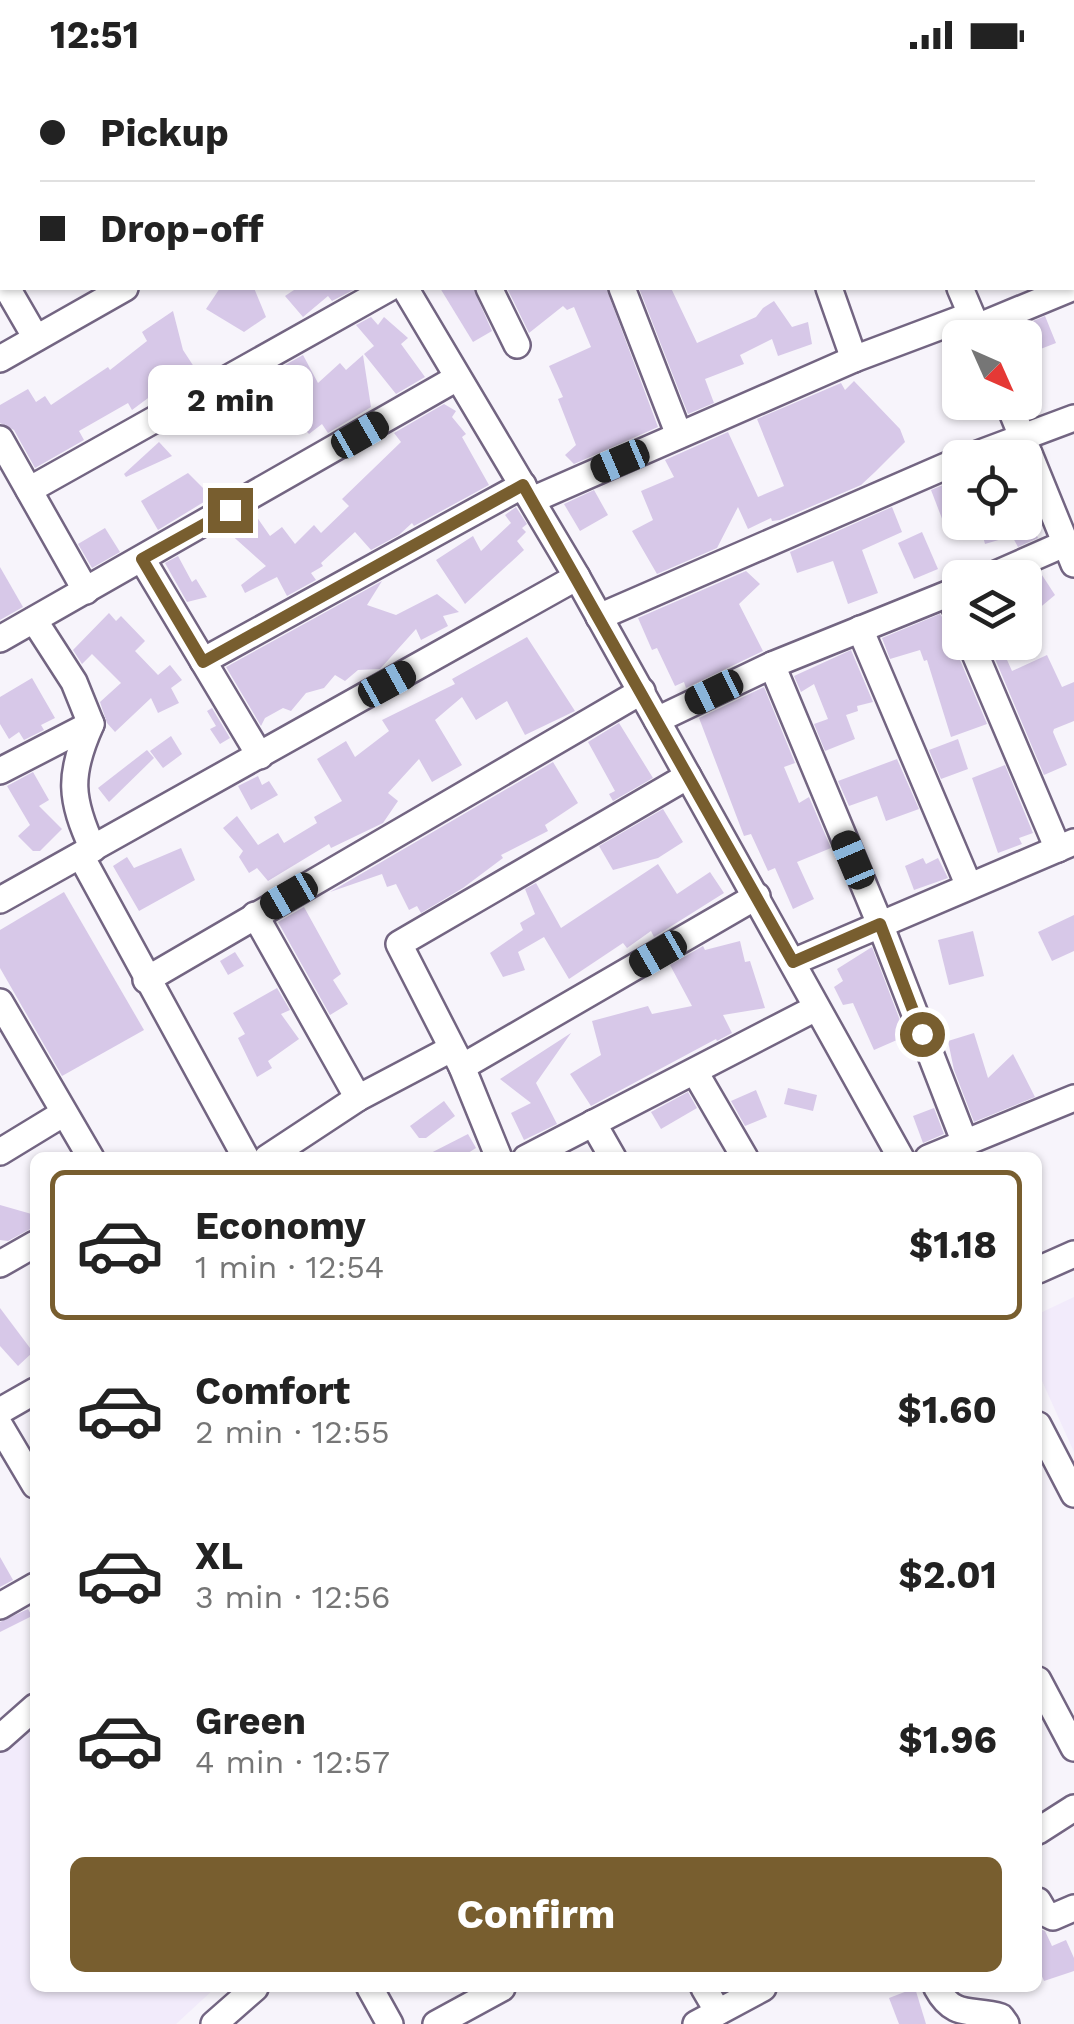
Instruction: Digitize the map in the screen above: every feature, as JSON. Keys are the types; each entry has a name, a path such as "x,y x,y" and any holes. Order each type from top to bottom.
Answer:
{"street":[{"path":"8,290 36,338"},
{"path":"0,359 121,290"},
{"path":"28,490 385,290"},
{"path":"406,290 642,691 899,1152"},
{"path":"490,290 516,345"},
{"path":"623,290 680,435"},
{"path":"829,290 854,359"},
{"path":"961,290 973,320"},
{"path":"993,320 1067,290"},
{"path":"203,662 527,492 680,435 854,359 942,336"},
{"path":"0,640 457,378"},
{"path":"1012,440 1074,418"},
{"path":"1015,420 1069,554 1042,562"},
{"path":"0,439 86,591"},
{"path":"599,617 942,468"},
{"path":"142,559 260,756"},
{"path":"0,900 577,578"},
{"path":"657,720 772,665 942,597"},
{"path":"34,620 74,682 91,724 77,755 73,794 87,852 146,980 243,1152"},
{"path":"860,630 968,886"},
{"path":"793,962 1066,845 979,660"},
{"path":"772,665 965,1142"},
{"path":"146,980 642,691"},
{"path":"0,771 91,724"},
{"path":"496,1152 400,944 688,776"},
{"path":"276,1152 358,1098 456,1058 757,896"},
{"path":"255,915 358,1098"},
{"path":"0,1002 8,1039 64,1113 87,1152"},
{"path":"537,1152 816,1008"},
{"path":"695,1072 741,1152"},
{"path":"942,1152 1074,1098"},
{"path":"0,1152 64,1113"},
{"path":"593,1123 610,1152"},
{"path":"0,1264 30,1247"},
{"path":"1042,1268 1074,1254"},
{"path":"0,1411 30,1394"},
{"path":"0,1426 30,1477"},
{"path":"1042,1432 1074,1494"},
{"path":"0,1606 30,1589"},
{"path":"1042,1688 1074,1748"},
{"path":"0,1738 30,1711"},
{"path":"1042,1828 1074,1808"},
{"path":"1042,1907 1052,1916 1070,1919"},
{"path":"221,2022 251,1992"},
{"path":"372,1992 390,2024"},
{"path":"436,2024 495,1992"},
{"path":"704,1992 707,2018 756,1992"},
{"path":"940,1992 952,2007 999,2022"}],"shaded area":[{"path":"1074,1297 1074,1452 1042,1381 1042,1312"},
{"path":"30,1726 30,1992 211,1992 176,2024 0,2024 0,1753"}],"building":[{"path":"219,290 255,290 266,317 244,332 206,309"},
{"path":"294,290 353,290 332,301 328,296 303,317 285,296"},
{"path":"441,290 474,290 492,331 473,342"},
{"path":"508,290 607,290 658,427 574,464 565,455 576,445 558,399 563,397 549,366 591,347 574,307 567,310 563,306 529,333"},
{"path":"640,290 672,290 697,343 756,317 774,301 792,327 808,322 812,344 778,356 772,339 740,355 744,364 705,379 714,403 688,414"},
{"path":"173,311 183,350 200,376 185,384 179,375 132,410 128,403 79,431 84,440 35,468 14,430 0,423 0,405 28,389 36,402 45,396 51,405 108,367 110,370 147,341 142,332"},
{"path":"1045,316 1056,343 1042,348 1042,320 1035,320"},
{"path":"371,317 378,325 384,317 408,338 401,344 425,377 396,394 364,354 374,346 356,325"},
{"path":"303,355 318,383 340,363 346,370 363,355 371,407 328,433 322,424 309,434 268,389 276,384 269,374"},
{"path":"854,381 900,429 905,442 875,472 861,485 780,520 771,518 748,529 738,507 717,548 657,574 632,531 653,520 641,491 674,477 665,460 728,432 758,497 784,486 757,419 841,383 845,390"},
{"path":"444,404 456,411 452,417 466,434 462,437 489,485 414,526 412,523 371,550 355,532 321,563 323,566 311,573 316,580 287,596 277,577 245,593 241,585 266,566 228,532 254,513 270,536 282,527 295,544 314,525 321,533 349,506 342,499 401,442 394,433"},
{"path":"159,442 172,456 126,477 124,474"},
{"path":"188,473 212,497 158,530 141,501"},
{"path":"942,485 942,519 931,490"},
{"path":"594,490 608,515 580,531 564,504"},
{"path":"516,507 527,524 522,528 526,532 517,541 524,550 465,604 436,560 473,536 481,551 511,523 505,515"},
{"path":"892,507 902,532 862,550 878,593 848,604 833,561 797,573 790,552"},
{"path":"105,528 120,552 92,568 78,544"},
{"path":"922,532 938,569 914,579 898,543"},
{"path":"1014,540 1034,540 1018,547"},
{"path":"178,556 192,582 196,579 207,597 187,602 165,563"},
{"path":"0,567 23,607 0,620"},
{"path":"746,571 760,584 739,604 763,651 686,688 684,682 675,686 638,618"},
{"path":"1042,575 1055,595 1042,606"},
{"path":"382,581 367,605 396,615 437,594 459,612 443,616 448,626 421,640 416,629 380,669 358,670 345,681 335,675 324,688 306,693 291,711 283,708 265,718 261,726 226,667"},
{"path":"109,613 116,621 121,616 145,641 135,651 158,675 170,665 182,680 171,688 179,703 158,713 151,698 115,732 107,723 100,702 121,683 92,654 82,664 73,650"},
{"path":"940,614 942,660 960,660 987,724 951,737 927,660 924,661 920,650 890,659 882,638"},
{"path":"527,637 575,711 525,735 507,701 476,720 462,697 435,720 462,765 432,782 419,759 388,793 398,801 383,823 331,848 329,844 268,881 257,868 249,873 239,857 243,851 223,828 237,816 258,845 278,833 284,843 317,823 314,817 342,801 317,759 346,741 355,757 389,731 382,720 455,684 452,679"},
{"path":"851,650 873,702 857,706 858,711 846,715 855,739 825,751 814,724 828,719 814,684 801,692 794,676"},
{"path":"1047,655 1062,687 1074,682 1074,721 1053,732 1067,765 1044,775 996,660 1007,660 1012,671"},
{"path":"32,678 55,718 41,725 44,730 24,740 19,732 9,739 0,724 0,697"},
{"path":"764,687 795,763 784,767 799,803 809,797 831,848 797,862 814,899 793,909 775,868 768,871 751,834 744,836 699,718"},
{"path":"212,708 230,738 220,744 210,729 216,726 207,711"},
{"path":"619,723 653,778 613,801 609,794 615,791 588,742"},
{"path":"171,736 182,754 163,768 150,751"},
{"path":"958,739 968,769 941,779 929,750"},
{"path":"147,750 154,758 109,802 98,788"},
{"path":"897,759 919,809 886,821 877,796 849,806 838,781"},
{"path":"553,762 578,803 545,825 548,831 501,855 503,858 463,888 421,913 417,906 409,910 396,884 387,887 382,874 330,892"},
{"path":"1005,765 1033,833 1019,838 1022,844 998,853 972,778"},
{"path":"33,772 49,800 39,806 62,829 40,851 33,851 18,836 30,825 7,786"},
{"path":"258,776 262,785 269,781 278,795 251,810 238,786"},
{"path":"663,809 683,842 658,858 613,870 599,846"},
{"path":"181,848 195,880 139,911 113,866 127,857 134,868"},
{"path":"923,858 926,864 938,858 948,878 914,890 905,866"},
{"path":"658,864 677,894 710,872 724,893 654,937 651,931 627,948 623,943 569,979 544,937 518,952 525,970 503,977 490,953 523,930 520,923 535,914 525,889 536,883 561,928"},
{"path":"64,892 144,1030 62,1076 0,968 0,930"},
{"path":"304,907 341,974 333,980 348,1004 330,1015 278,922"},
{"path":"1074,915 1074,951 1052,961 1038,932"},
{"path":"973,931 984,976 949,985 938,940"},
{"path":"740,941 765,1008 723,1015 732,1033 591,1106 570,1074 601,1055 592,1021 648,1006 652,1014 692,1006 670,965 703,946 705,950"},
{"path":"872,947 906,1036 874,1050 853,1003 843,1005 834,987 843,981 837,969"},
{"path":"235,952 244,966 228,975 220,961"},
{"path":"277,988 290,1010 281,1014 299,1039 268,1061 272,1068 257,1077 238,1038 245,1034 233,1013"},
{"path":"571,1033 536,1083 557,1124 524,1140 511,1113 531,1103 500,1079"},
{"path":"974,1033 988,1078 1013,1054 1035,1097 974,1122 954,1070 948,1041"},
{"path":"788,1088 817,1095 813,1111 784,1104"},
{"path":"756,1090 767,1117 745,1126 731,1101"},
{"path":"688,1092 697,1108 661,1129 651,1112"},
{"path":"444,1101 455,1116 426,1138 419,1138 410,1126"},
{"path":"934,1108 944,1134 923,1143 913,1116"},
{"path":"468,1134 476,1148 470,1152 433,1152"},
{"path":"0,1205 30,1214 30,1229 8,1241 0,1240"},
{"path":"0,1308 30,1348 30,1355 18,1366 0,1346"},
{"path":"0,1557 13,1580 0,1587"},
{"path":"28,1609 30,1612 30,1617 0,1632 0,1622"},
{"path":"1042,1930 1052,1946 1066,1940 1074,1958 1074,1971 1044,1981"},
{"path":"916,1992 926,2024 899,2024 889,1998"}],"route":[{"path":"230,510 142,559 203,662 523,485 793,962 880,924 922,1034"}]}
